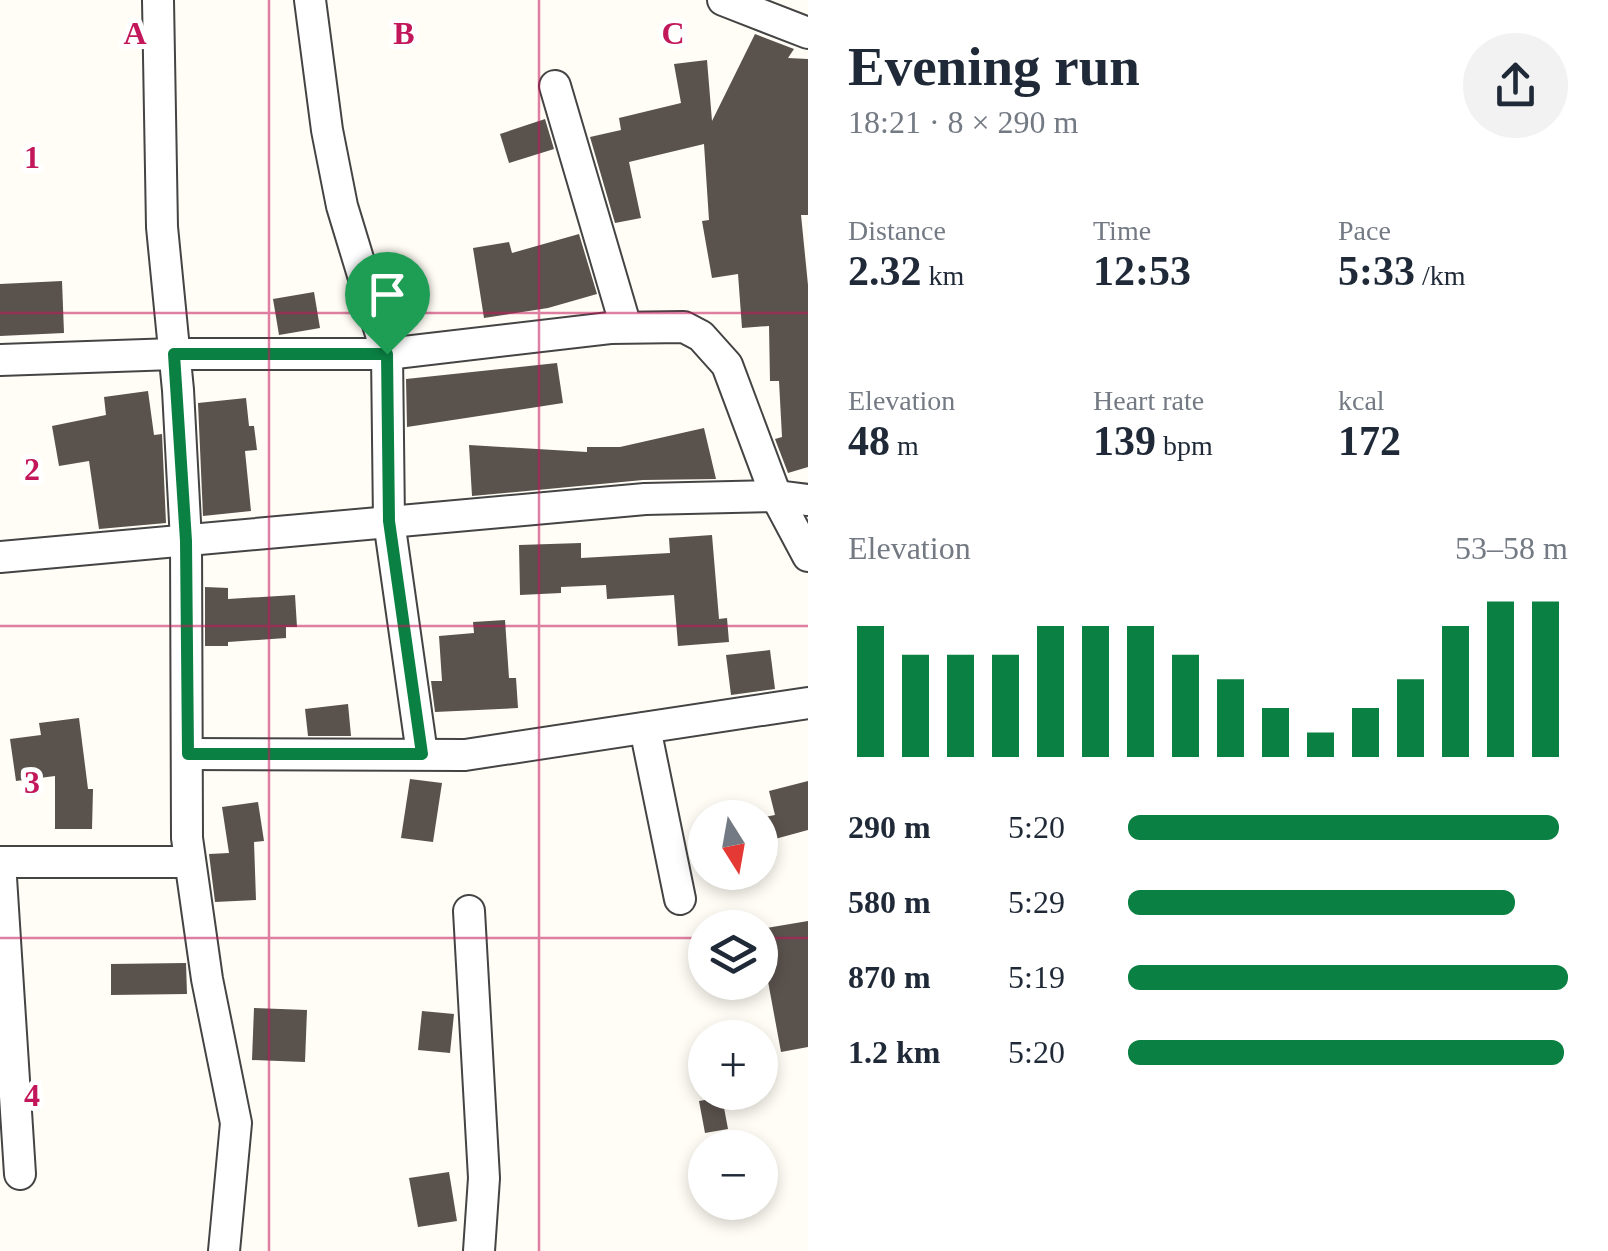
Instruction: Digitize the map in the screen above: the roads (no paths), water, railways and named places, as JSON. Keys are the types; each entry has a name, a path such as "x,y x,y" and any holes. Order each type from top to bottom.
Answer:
{"street":[{"path":"153,0 162,227 186,541 187,838 206,980 236,1123 224,1251"},
{"path":"310,0 327,130 342,206 387,354 389,521 422,754"},
{"path":"724,0 808,33"},
{"path":"556,86 626,327"},
{"path":"0,360 174,354 387,354 626,327 684,327 701,336 727,365 776,496 808,556"},
{"path":"0,557 645,499 776,496 808,500"},
{"path":"188,754 465,754 808,703"},
{"path":"645,728 680,898"},
{"path":"20,1174 0,862 190,862"},
{"path":"469,910 484,1178 479,1251"}]}
